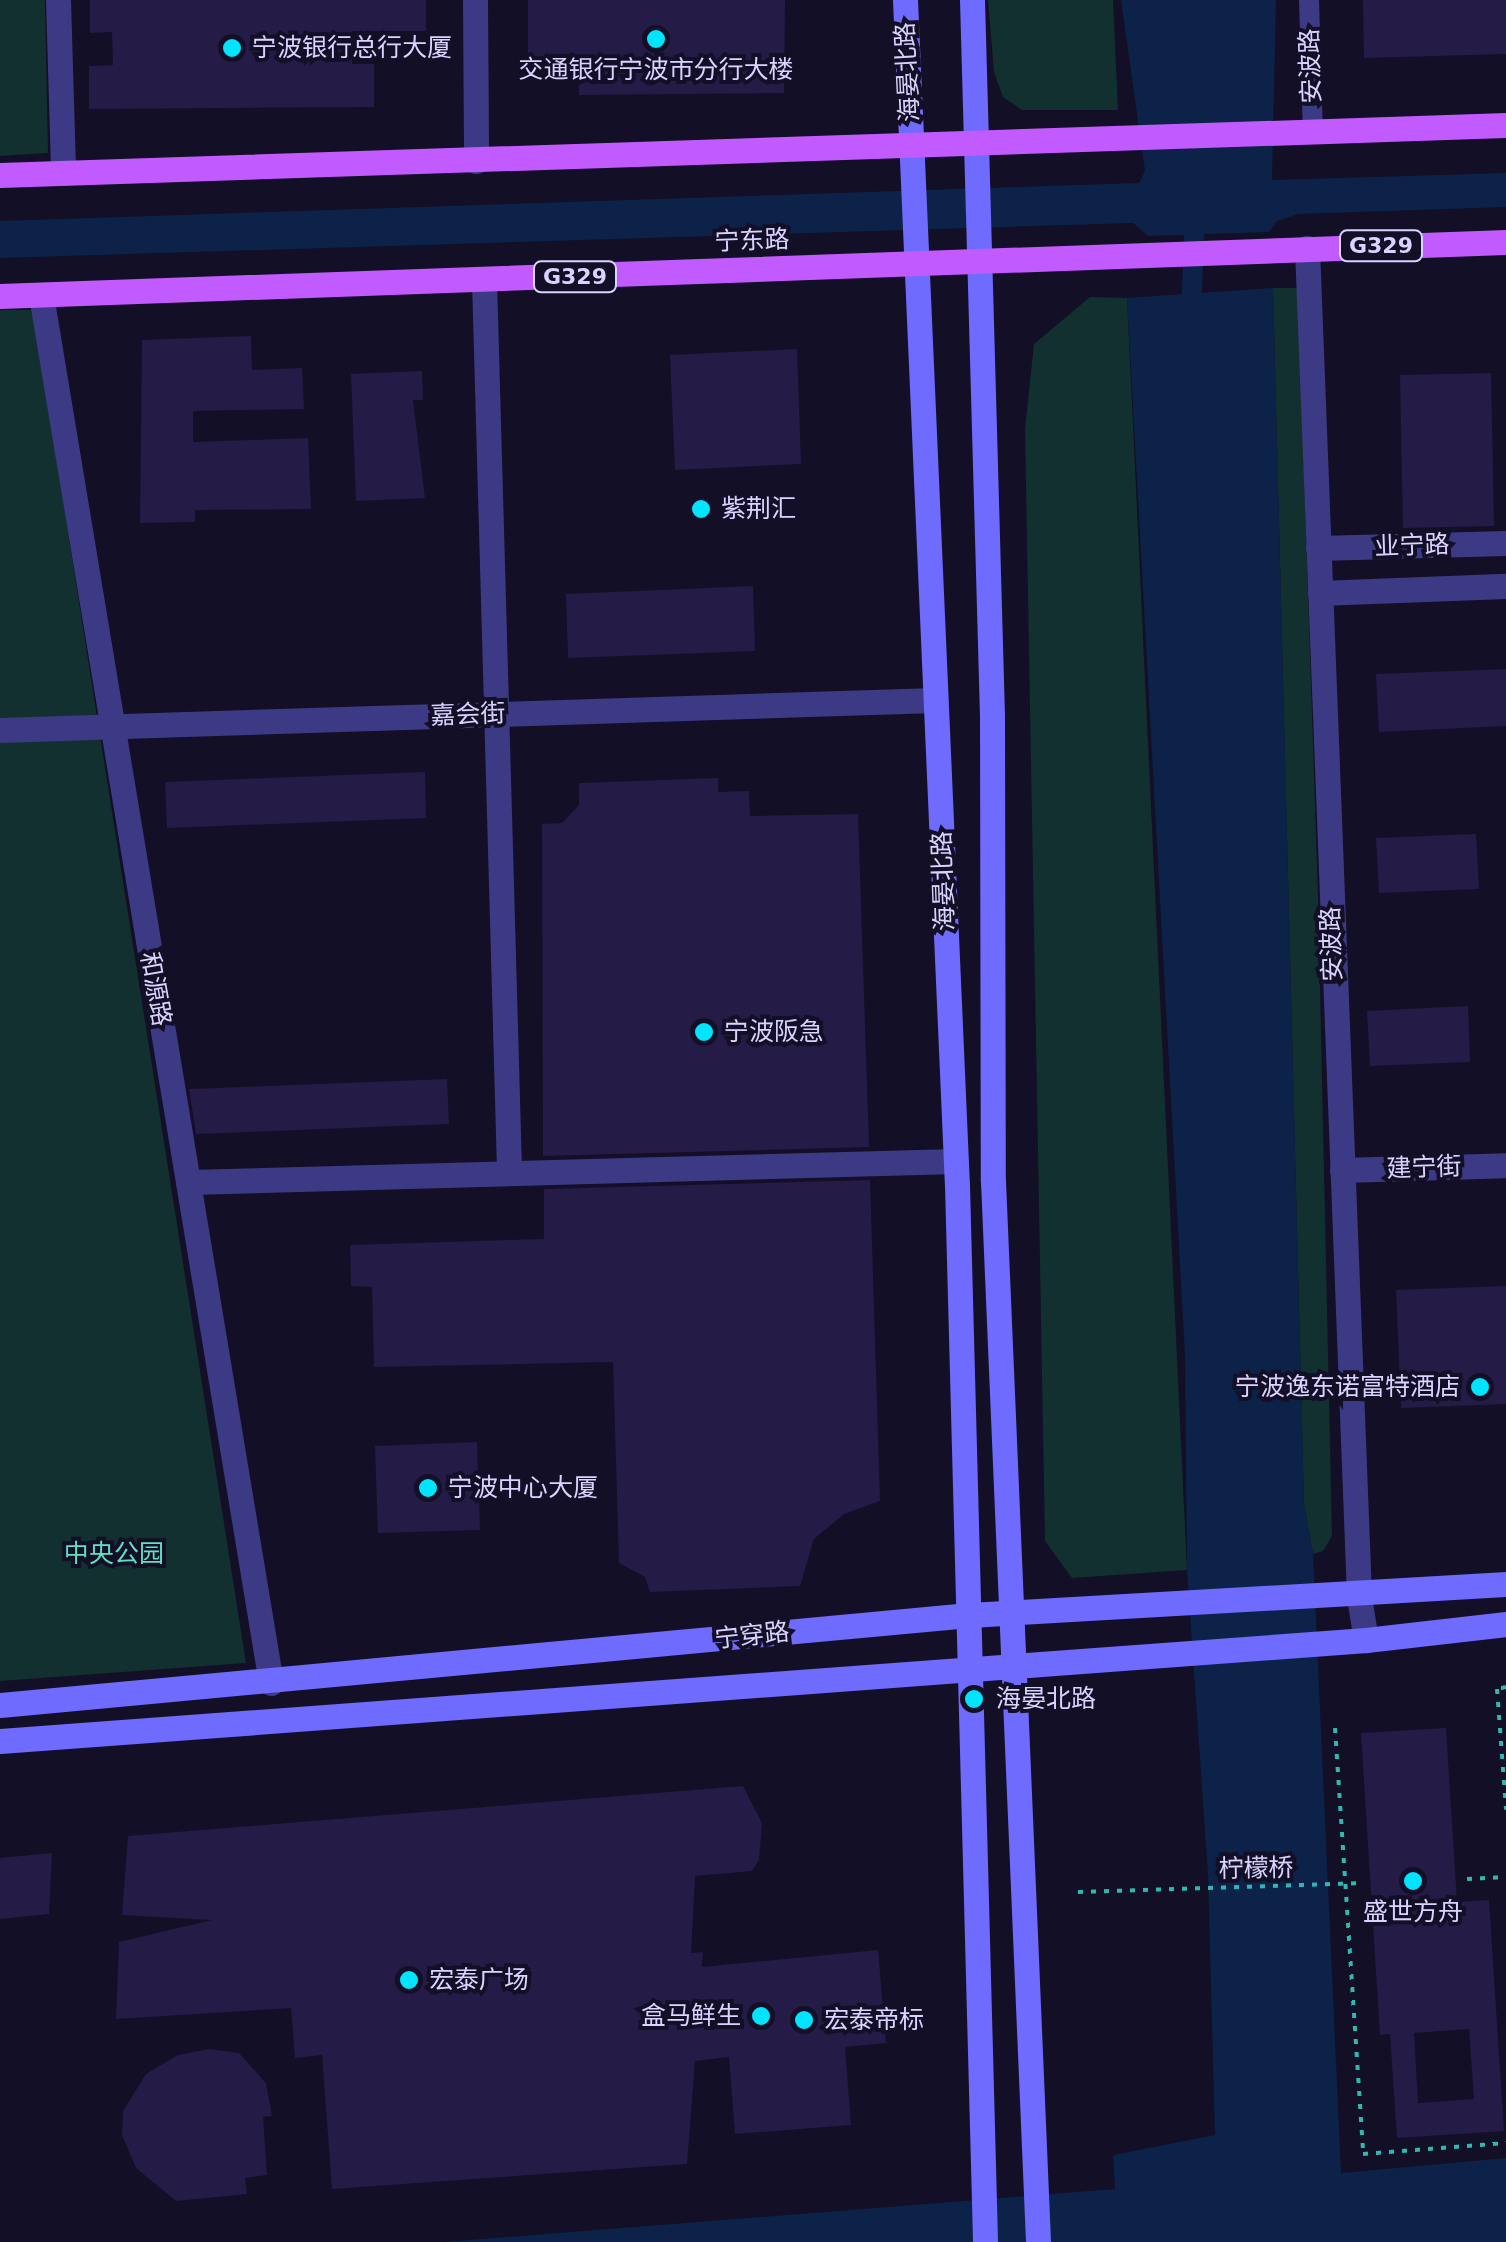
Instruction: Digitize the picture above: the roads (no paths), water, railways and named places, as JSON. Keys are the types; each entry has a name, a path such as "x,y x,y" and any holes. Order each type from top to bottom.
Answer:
{"main road":[{"name":"海晏北路","path":"905,0 956,1161 985,2242"},
{"name":"海晏北路","path":"972,0 992,716 993,1181 1038,2242"},
{"path":"0,174 1506,125"},
{"name":"宁东路","path":"0,296 1506,242"},
{"name":"宁穿路","path":"0,1704 271,1683 969,1615 1359,1597 1506,1584"},
{"name":"宁穿路","path":"0,1741 970,1666 1366,1640 1506,1624"}],"street":[{"path":"58,0 63,173"},
{"path":"475,0 476,161"},
{"name":"安波路","path":"1309,0 1313,131"},
{"name":"安波路","path":"1307,248 1359,1597 1366,1640"},
{"path":"484,280 509,1169"},
{"name":"和源路","path":"40,295 271,1683"},
{"name":"业宁路","path":"1318,548 1506,544"},
{"name":"业宁路","path":"1320,592 1506,586"},
{"name":"嘉会街","path":"0,730 936,700"},
{"path":"188,1182 509,1169 956,1161"},
{"name":"建宁街","path":"1342,1170 1506,1165"}],"water":[{"path":"1121,0 1276,0 1272,180 1506,173 1506,207 1298,214 1277,221 1269,232 1148,236 1133,223 0,258 0,221 1139,183 1145,171"},
{"path":"1273,288 1304,1504 1313,1554 1341,2173 1506,2158 1506,2242 444,2242 1115,2189 1113,2155 1215,2135 1208,1875 1187,1570 1185,1356 1127,298"}],"waterway":[{"path":"1191,318 1195,207"}],"place":[{"name":"交通银行宁波市分行大楼","path":"656,39"},
{"name":"宁波银行总行大厦","path":"232,48"},
{"name":"紫荆汇","path":"701,509"},
{"name":"宁波阪急","path":"704,1032"},
{"name":"宁波逸东诺富特酒店","path":"1480,1387"},
{"name":"宁波中心大厦","path":"428,1488"},
{"name":"海晏北路","path":"974,1699"},
{"name":"盛世方舟","path":"1413,1881"},
{"name":"宏泰广场","path":"409,1980"},
{"name":"盒马鲜生","path":"761,2016"},
{"name":"宏泰帝标","path":"804,2020"}],"park label":[{"name":"中央公园","path":"114,1554"}]}
